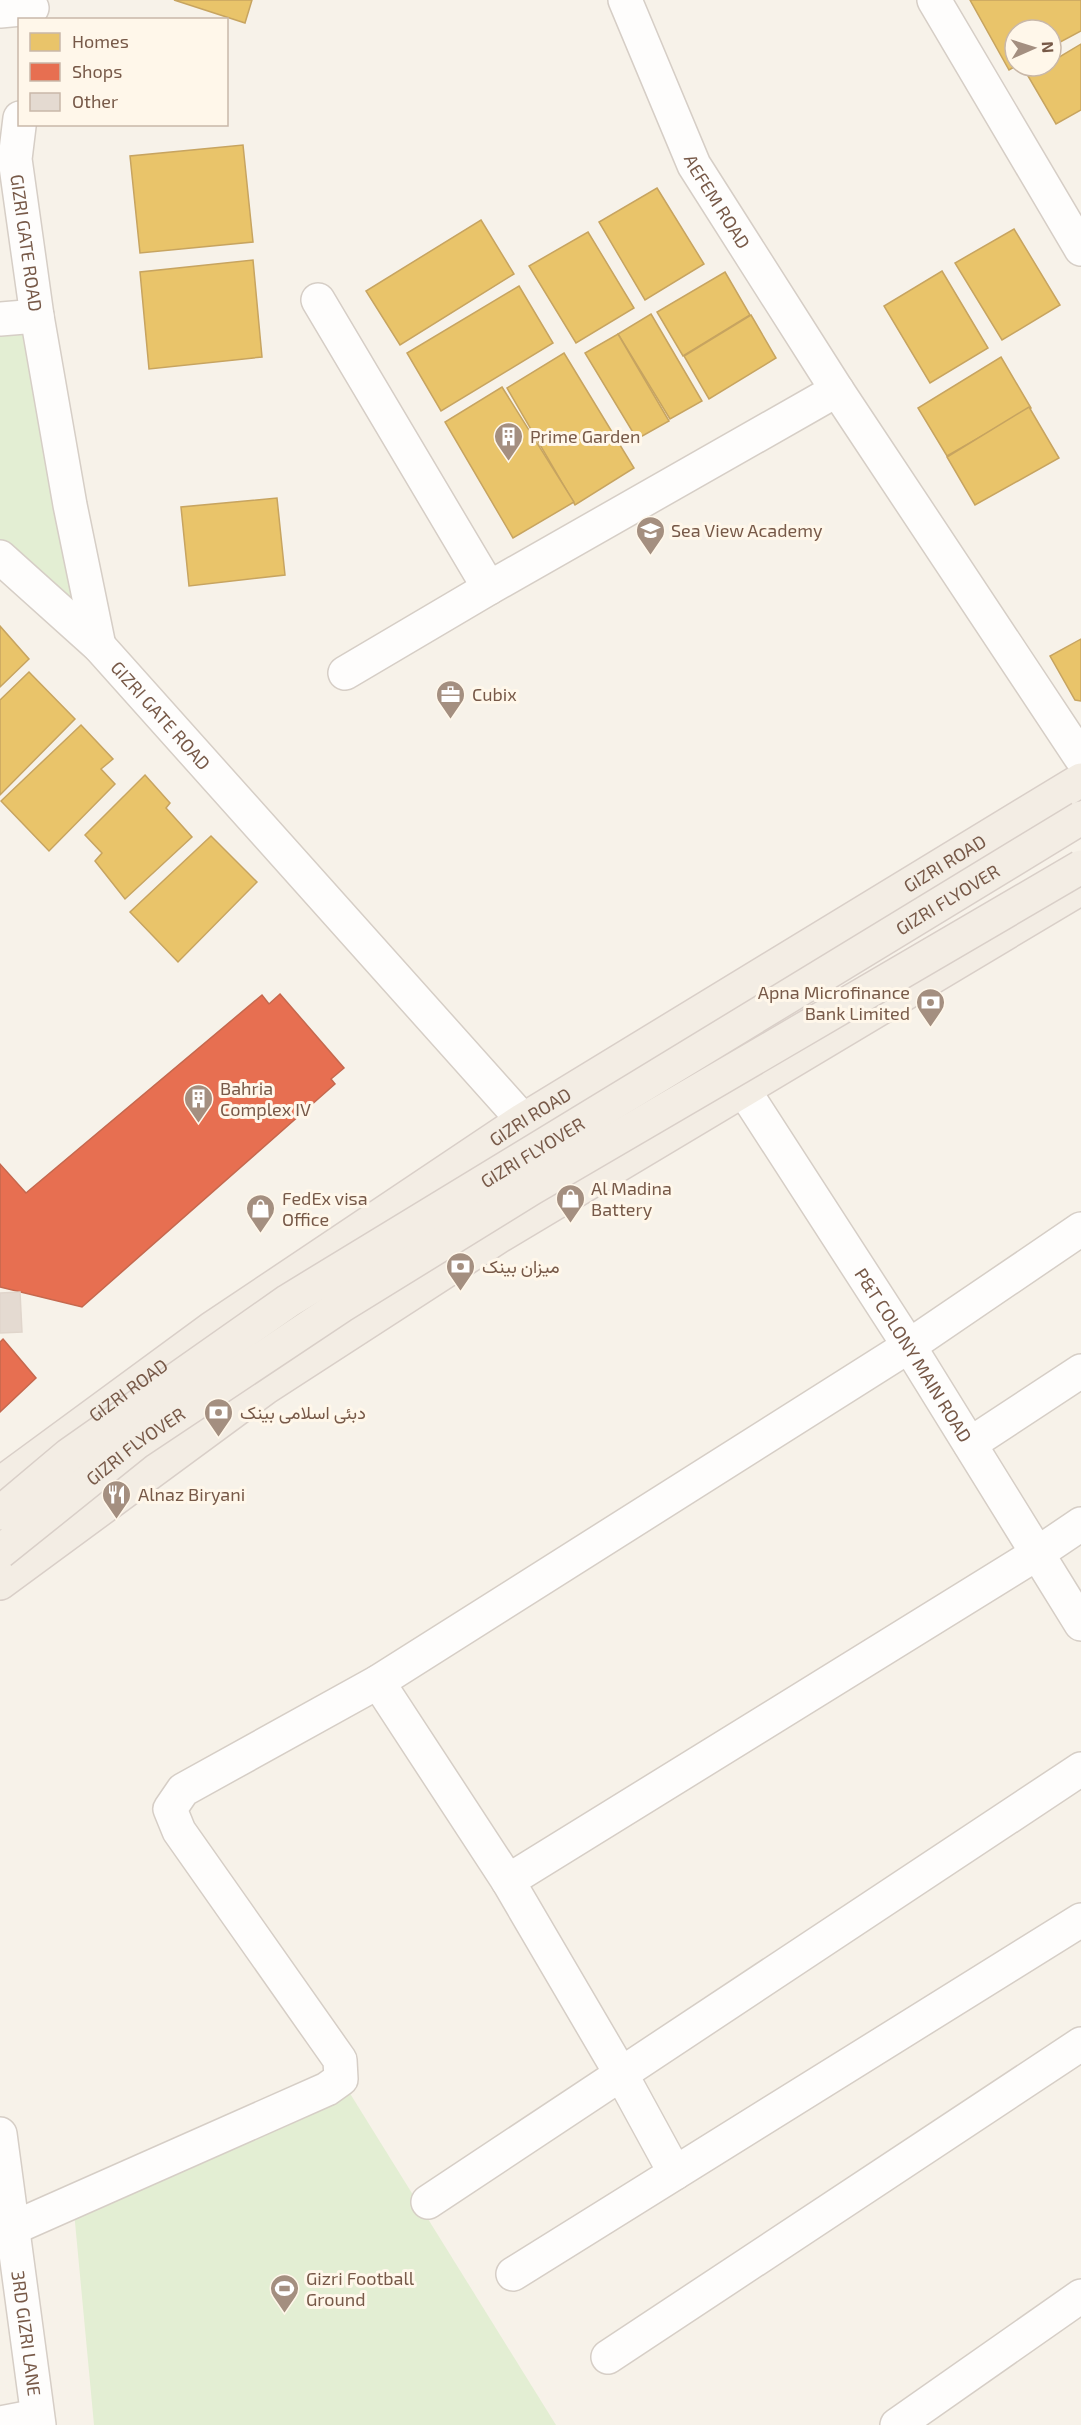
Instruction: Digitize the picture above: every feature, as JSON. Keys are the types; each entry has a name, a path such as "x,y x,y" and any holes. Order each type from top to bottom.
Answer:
{"main road":[{"name":"GIZRI ROAD","path":"0,1484 211,1329 523,1120 1081,780"},
{"name":"GIZRI FLYOVER","path":"0,1513 69,1455 288,1301 1081,818"},
{"name":"GIZRI FLYOVER","path":"0,1552 137,1442 341,1306 532,1188 1081,867"},
{"path":"0,1583 265,1388 492,1241 1081,888"}],"street":[{"name":"AEFEM ROAD","path":"625,0 694,165 837,390 1081,758"},
{"path":"934,0 1081,249"},
{"name":"GIZRI GATE ROAD","path":"19,126 15,159 37,316 70,505 99,646 523,1120 567,1196"},
{"path":"318,300 489,588"},
{"path":"0,319 37,316"},
{"path":"345,673 489,588 837,390"},
{"path":"0,557 99,646"},
{"name":"P&T COLONY MAIN ROAD","path":"743,1089 909,1346 1081,1624"},
{"path":"11,2229 327,2089 341,2079 340,2060 178,1831 170,1809 183,1790 378,1682 909,1346 1081,1229"},
{"path":"970,1444 1081,1371"},
{"path":"508,1881 1038,1553 1081,1524"},
{"path":"378,1682 508,1881 621,2074 675,2173"},
{"path":"428,2202 1081,1769"},
{"path":"513,2274 1081,1920"},
{"path":"608,2357 1081,2044"},
{"name":"3RD GIZRI LANE","path":"0,2134 38,2420"},
{"path":"897,2425 1081,2296"},
{"path":"0,2423 38,2420"}],"green space":[{"path":"37,316 99,646 0,557 0,319"},
{"name":"Gizri Football Ground","path":"341,2079 556,2425 94,2425 73,2201"}],"building: Homes":[{"path":"174,0 252,0 245,23"},
{"path":"970,0 1081,0 1081,31 1063,41 1063,18 1003,18 1003,59"},
{"path":"1081,44 1081,110 1056,124 1029,78 1063,78 1063,55"},
{"path":"243,145 253,242 140,253 130,156"},
{"path":"657,188 704,264 645,300 599,222"},
{"path":"481,220 514,274 400,345 366,291"},
{"path":"1014,229 1060,305 1002,340 955,263"},
{"path":"588,232 634,308 576,343 529,266"},
{"path":"253,260 262,357 149,369 140,272"},
{"path":"942,271 988,348 930,383 884,306"},
{"path":"725,272 750,315 683,356 657,312"},
{"path":"519,286 553,343 441,411 407,353"},
{"path":"651,314 702,401 670,419 618,334"},
{"path":"751,315 776,358 709,399 684,356"},
{"path":"618,334 669,421 637,439 585,353"},
{"path":"564,353 634,468 575,505 507,388"},
{"path":"1001,357 1031,408 947,456 918,408"},
{"name":"Prime Garden","path":"502,387 574,502 513,538 445,422"},
{"path":"1029,407 1059,458 975,505 947,457"},
{"path":"277,498 285,575 189,586 181,507"},
{"path":"0,626 29,659 0,687"},
{"path":"1081,639 1081,701 1075,700 1050,656"},
{"path":"29,672 75,719 0,795 0,700"},
{"path":"81,725 113,759 101,769 115,784 49,851 1,801"},
{"path":"145,775 170,803 166,808 192,837 125,899 95,861 102,853 85,835"},
{"path":"211,836 257,882 178,962 130,912"}],"building: Shops":[{"name":"Bahria Complex IV","path":"280,994 344,1068 331,1079 335,1084 82,1307 0,1287 0,1164 26,1193 262,995 269,1004"},
{"path":"3,1339 36,1378 0,1412 0,1342"}],"building: Other":[{"path":"20,1292 22,1332 0,1333 0,1293"}],"place":[{"name":"Prime Garden","path":"509,462"},
{"name":"Sea View Academy","path":"650,556"},
{"name":"Cubix","path":"451,720"},
{"name":"Apna Microfinance Bank Limited","path":"931,1028"},
{"name":"Bahria Complex IV","path":"199,1124"},
{"name":"Al Madina Battery","path":"570,1224"},
{"name":"FedEx visa Office","path":"261,1234"},
{"name":"میزان بینک","path":"461,1292"},
{"name":"دبئی اسلامی بینک","path":"219,1438"},
{"name":"Alnaz Biryani","path":"117,1520"},
{"name":"Gizri Football Ground","path":"285,2314"}]}
